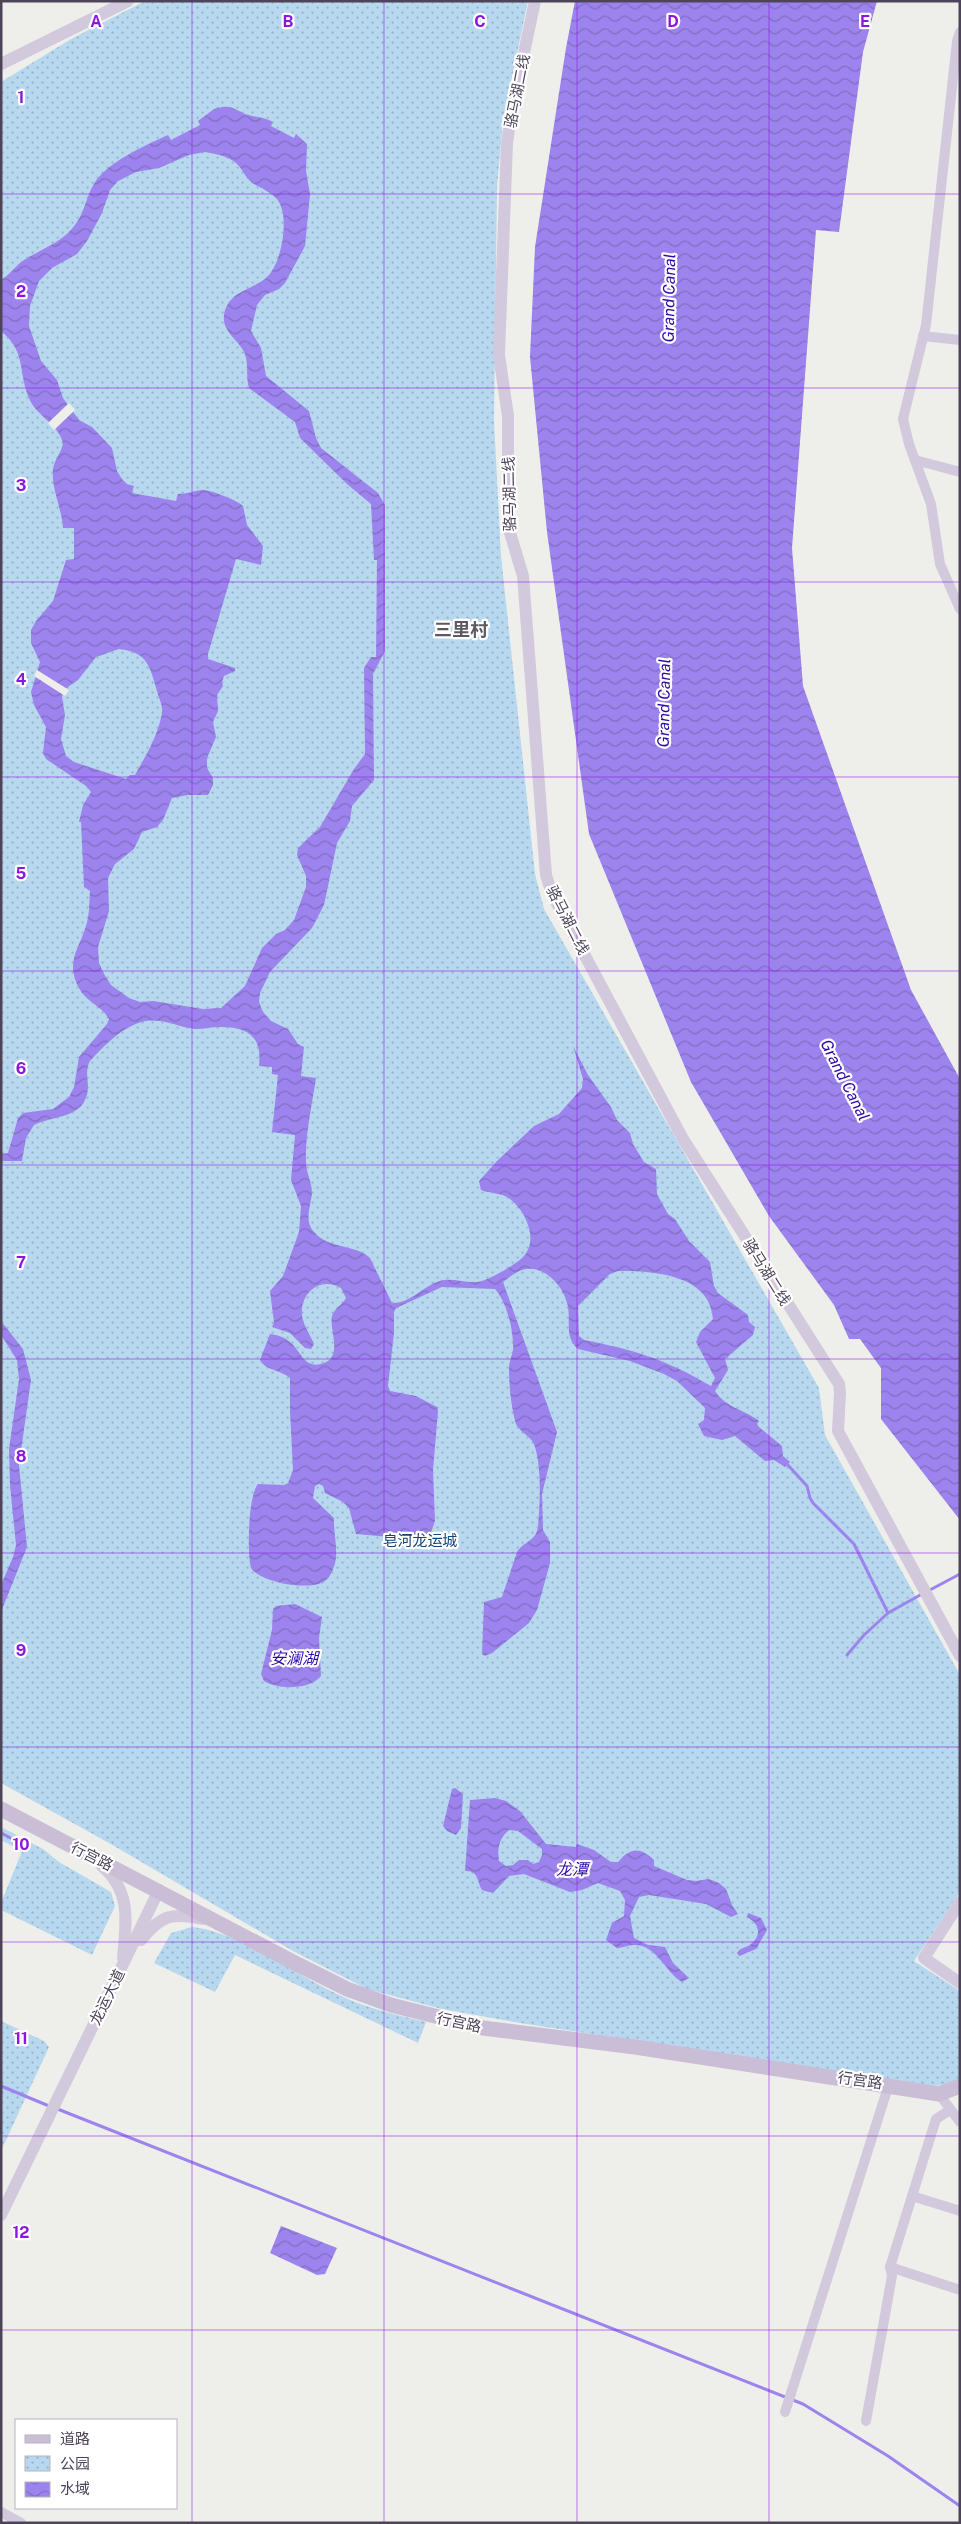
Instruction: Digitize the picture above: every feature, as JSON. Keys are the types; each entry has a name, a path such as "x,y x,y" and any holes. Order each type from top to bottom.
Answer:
{"main road":[{"name":"行宫路","path":"1,1809 347,1989 391,2005 483,2028 889,2084 939,2094"},
{"path":"939,2094 960,2086"}],"street":[{"path":"1,64 128,1"},
{"name":"骆马湖二线","path":"534,1 507,143 499,355 508,416 508,526 523,576 546,875 552,894 683,1139 838,1384 840,1393 837,1416 838,1431 960,1656"},
{"path":"960,32 957,41 923,336 903,419 931,504 940,564 960,609"},
{"path":"923,336 960,340"},
{"path":"915,460 960,472"},
{"path":"89,1854 114,1876 123,1896 126,1918 125,1961"},
{"name":"龙运大道","path":"1,2215 159,1890"},
{"path":"960,1902 924,1958 960,1983"},
{"path":"125,1961 148,1931 165,1917 184,1915 219,1922"},
{"path":"788,2403 889,2084"},
{"path":"939,2094 960,2122"},
{"path":"866,2421 892,2276 890,2267 936,2119 950,2110"},
{"path":"912,2196 960,2211"},
{"path":"890,2267 960,2290"},
{"path":"1,2512 20,2523"}],"green space":[{"name":"皂河龙运城","path":"145,1 528,1 503,120 497,187 494,421 501,556 535,874 544,909 819,1388 825,1435 960,1675 960,1892 914,1961 960,1991 960,2079 945,2085 934,2086 520,2023 442,2009 367,1989 293,1951 109,1843 1,1783 1,82 71,39"},
{"path":"1,1827 43,1849 59,1862 111,1892 115,1906 92,1955 1,1910 1,1903 22,1851 1,1840"},
{"path":"192,1927 208,1930 244,1944 331,1991 354,2001 377,2010 426,2022 418,2043 235,1955 215,1992 154,1963 171,1933"},
{"path":"1,2021 44,2041 49,2047 1,2151"}],"water":[{"name":"Grand Canal","path":"575,1 877,1 863,52 839,232 816,230 792,548 803,686 911,990 960,1079 960,1520 881,1419 881,1368 860,1339 849,1339 834,1305 769,1216 691,1082 589,834 547,532 530,357 535,247"},
{"path":"229,107 245,114 270,120 273,122 271,126 294,138 296,134 307,144 306,171 310,194 305,246 285,283 279,289 265,295 257,305 251,331 261,348 266,376 309,411 316,438 321,448 378,493 385,505 385,651 373,674 374,780 352,806 350,821 337,843 324,905 312,928 270,972 260,993 259,1002 263,1012 271,1021 288,1029 298,1044 304,1047 301,1076 316,1078 306,1152 306,1166 312,1189 309,1224 315,1233 327,1242 357,1250 370,1258 392,1303 405,1301 440,1281 482,1281 516,1263 524,1256 530,1241 530,1233 525,1217 516,1204 507,1197 481,1190 479,1181 534,1126 559,1114 582,1088 583,1079 573,1046 588,1075 611,1107 617,1120 630,1133 633,1144 644,1162 656,1169 657,1194 668,1214 675,1219 689,1241 710,1262 714,1286 718,1293 748,1315 749,1322 755,1327 753,1335 725,1359 728,1370 715,1391 724,1401 759,1421 757,1424 759,1427 782,1446 783,1456 790,1462 785,1467 774,1460 765,1461 735,1436 722,1440 704,1436 698,1424 704,1420 705,1408 677,1381 630,1361 578,1349 573,1344 569,1333 568,1309 565,1297 552,1278 533,1269 526,1269 514,1274 503,1282 557,1432 542,1494 543,1530 550,1542 550,1563 537,1610 529,1623 492,1653 485,1656 482,1654 484,1602 502,1597 517,1552 537,1532 540,1496 537,1453 530,1438 518,1428 514,1415 509,1375 509,1364 513,1350 512,1335 506,1309 495,1289 442,1287 396,1308 394,1312 394,1333 388,1386 390,1391 416,1396 437,1407 438,1411 433,1470 435,1521 429,1538 425,1540 356,1534 349,1508 343,1502 325,1493 323,1486 319,1484 315,1486 313,1498 334,1518 336,1557 329,1577 323,1582 314,1585 295,1585 273,1581 256,1573 251,1568 249,1525 255,1490 258,1484 284,1485 288,1483 293,1470 290,1378 269,1368 260,1360 270,1334 286,1339 304,1359 312,1364 318,1365 330,1360 334,1348 332,1316 346,1298 341,1288 334,1285 319,1285 308,1293 304,1299 302,1315 314,1344 311,1349 305,1348 290,1333 272,1327 274,1322 270,1291 283,1276 299,1232 301,1206 291,1180 295,1135 272,1132 278,1075 272,1074 272,1067 259,1066 258,1048 252,1036 240,1029 231,1028 195,1029 162,1021 135,1024 127,1028 101,1049 88,1064 88,1088 82,1105 68,1114 34,1125 26,1138 22,1161 1,1161 1,1154 8,1153 18,1118 23,1113 53,1109 69,1097 74,1087 79,1057 107,1024 109,1019 82,993 73,971 73,963 89,913 90,891 84,887 81,822 79,822 83,805 91,792 86,786 46,759 43,753 46,727 34,705 31,692 40,662 31,643 31,630 53,601 66,560 74,559 74,528 63,528 53,476 53,469 63,443 58,432 32,404 24,384 19,357 10,340 1,331 1,280 28,257 57,242 69,232 79,219 95,182 105,171 131,153 151,143 168,135 171,140 200,125 198,121 214,109","holes":["205,152 234,161 251,182 276,198 281,205 283,215 284,226 281,249 273,269 262,281 230,300 224,315 227,330 245,355 249,388 295,422 300,438 347,484 371,504 374,560 377,560 376,657 371,657 364,668 365,754 320,827 298,848 297,855 306,876 306,887 294,920 285,930 276,934 262,948 245,986 221,1008 203,1009 153,1001 140,1002 129,998 111,985 104,974 99,963 98,947 109,911 108,878 115,864 134,849 142,832 157,827 163,820 172,798 188,795 208,795 213,785 213,778 207,768 207,758 216,737 213,722 218,711 217,695 223,686 224,676 235,671 235,668 208,659 208,654 236,559 261,565 263,546 247,525 243,506 223,495 202,490 178,494 176,501 132,493 134,486 127,484 117,471 112,448 92,427 79,420 63,398 57,380 41,361 29,326 30,306 39,281 52,268 77,254 87,241 102,213 110,190 118,181 136,172 159,168 189,155","119,649 136,653 142,657 150,668 161,705 162,713 158,730 151,745 135,775 130,775 126,779 74,762 66,756 61,739 65,715 62,697 65,689 78,680 96,657","618,1271 663,1274 691,1284 702,1293 709,1304 713,1319 700,1332 696,1342 715,1378 711,1386 664,1362 619,1348 584,1340 579,1336 578,1306 610,1274"]},
{"path":"1,1321 23,1349 31,1380 19,1465 27,1547 1,1612 1,1585 16,1545 10,1485 9,1449 19,1379 17,1360 1,1335"},
{"name":"安澜湖","path":"295,1604 322,1617 319,1638 321,1676 316,1681 302,1686 277,1686 264,1681 261,1674 272,1630 273,1609 276,1606"},
{"path":"455,1788 463,1794 461,1828 456,1835 447,1831 443,1826 452,1789"},
{"name":"龙潭","path":"495,1798 506,1801 520,1811 546,1844 576,1847 577,1844 594,1850 611,1862 618,1862 635,1850 644,1852 654,1860 654,1866 687,1880 709,1879 719,1883 726,1889 732,1905 738,1914 731,1917 706,1904 649,1895 639,1897 630,1916 634,1938 648,1945 665,1947 673,1963 689,1978 682,1982 648,1949 633,1945 617,1948 606,1940 612,1923 624,1916 625,1900 620,1891 598,1883 582,1890 570,1892 524,1874 509,1876 493,1893 482,1890 475,1874 465,1871 470,1800","holes":["509,1830 518,1831 542,1849 539,1862 533,1864 528,1860 519,1860 513,1865 506,1866 499,1861 498,1852 501,1840"]},
{"path":"748,1913 761,1918 767,1930 756,1949 739,1956 738,1951 750,1945 758,1933 757,1926 747,1917"},
{"path":"281,2226 337,2248 325,2274 317,2275 270,2253"}],"pier":[{"path":"69,403 75,410 54,430 48,423"},
{"path":"37,670 69,690 65,696 34,676"}],"waterway":[{"path":"787,1464 807,1486 813,1503 854,1544 888,1613 922,1594"},
{"path":"928,1591 960,1574"},
{"path":"847,1655 864,1635 888,1613"},
{"path":"1,1833 28,1847"},
{"path":"1,2086 49,2106"},
{"path":"55,2108 803,2404 888,2456 960,2506"}],"district":[{"name":"三里村","path":"461,629"}]}
